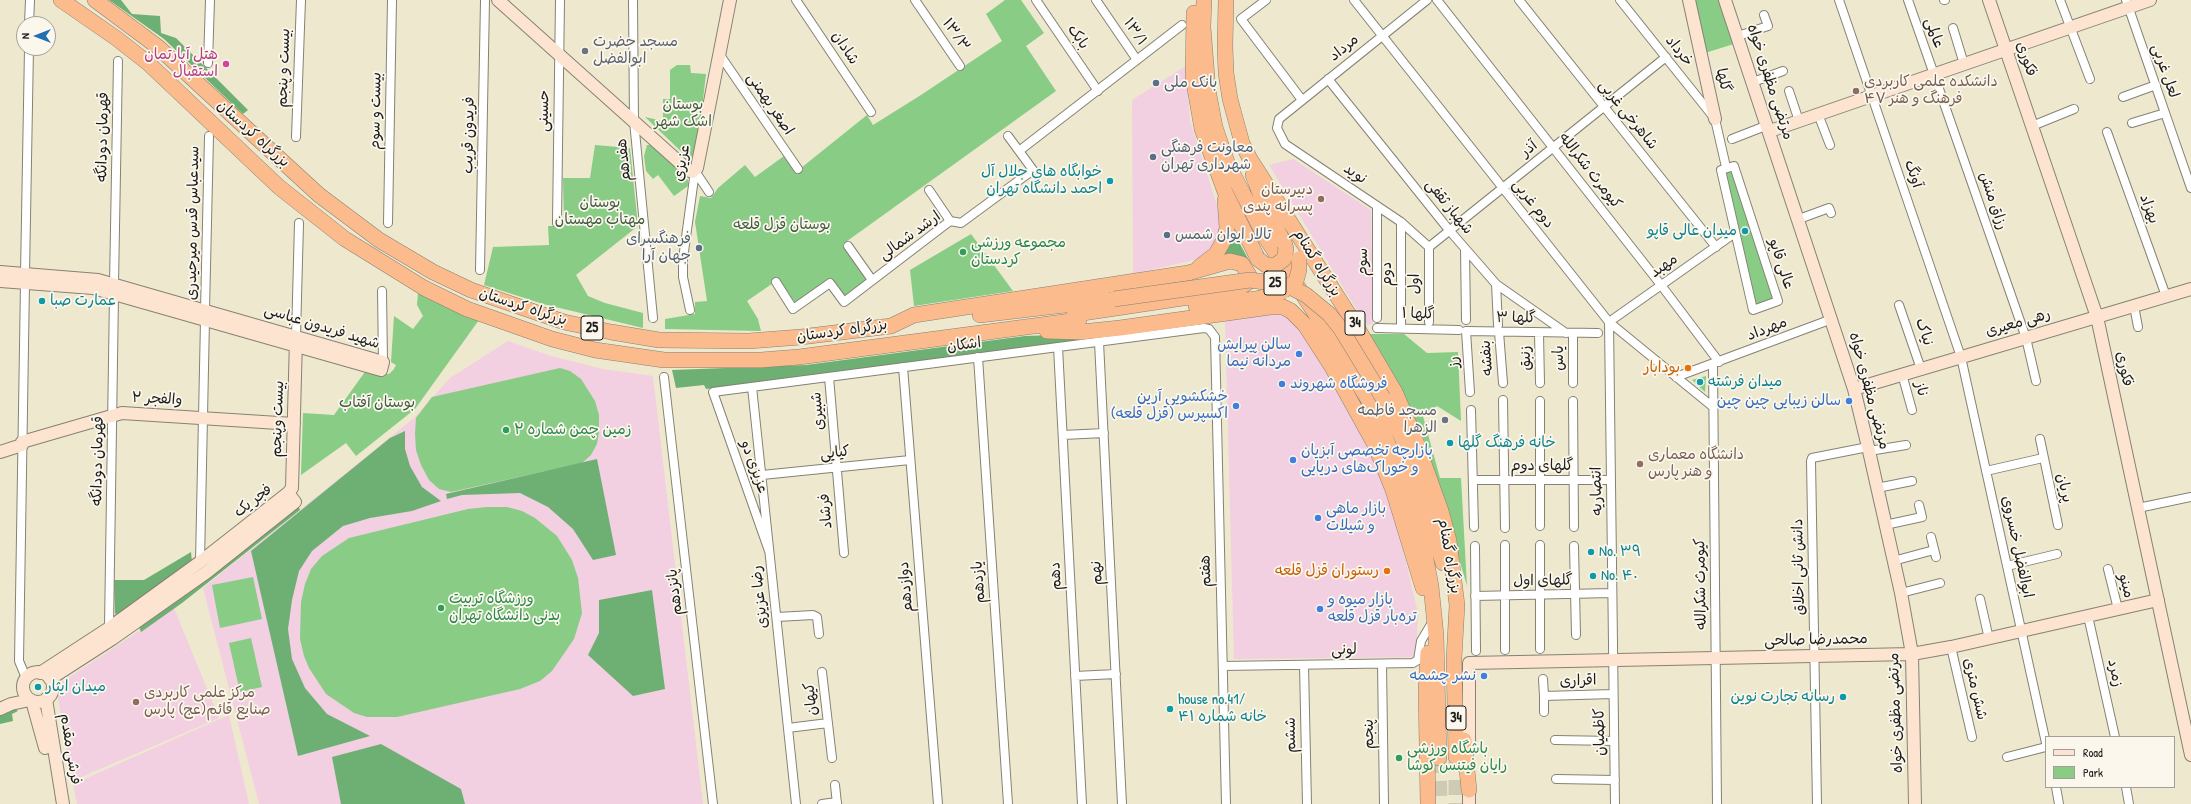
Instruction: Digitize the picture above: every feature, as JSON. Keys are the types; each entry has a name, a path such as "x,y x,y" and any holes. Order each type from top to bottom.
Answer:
{"highway":[{"name":"بزرگراه کردستان","path":"61,0 116,38 148,63 279,187 345,239 424,288 467,309 552,339 602,351 664,360 713,361 799,357 1070,321 1076,314 1236,290 1245,285 1249,279 1245,266 1234,261 1188,273 914,315 891,326 801,337 749,341 659,340 564,322 471,290 433,272 379,240 319,195 158,48 96,0"},
{"path":"1198,0 1194,15 1193,42 1196,100 1210,156 1225,192 1258,260 1271,266 1280,262 1286,254 1285,245 1254,181 1250,159"},
{"name":"بزرگراه گمنام","path":"1204,0 1203,27 1208,90 1215,127 1224,157 1240,191 1264,235 1324,327 1370,404 1406,486 1424,548 1435,623 1439,758"},
{"name":"بزرگراه گمنام","path":"1226,0 1226,73 1236,121 1250,159 1358,329 1395,392 1413,433 1442,511 1457,605 1461,661 1455,678 1456,757"},
{"name":"25","path":"1070,321 1256,299 1280,293 1290,287 1296,281 1299,270 1299,259 1296,244 1261,185 1250,159"},
{"path":"1188,273 1212,258 1222,245 1227,228 1225,192"},
{"name":"25","path":"891,326 1114,299 1250,280 1279,284 1292,288 1306,295 1329,314 1341,329 1383,398 1404,442 1440,548 1461,661"},
{"path":"1018,328 1051,332 1081,332 1278,307 1291,311 1305,325 1332,367 1375,445 1393,490 1435,623 1428,651 1427,674 1428,804"},
{"path":"1455,678 1462,704 1469,797"}],"street":[{"path":"29,16 30,0"},
{"path":"208,63 210,0"},
{"name":"بیست و پنجم","path":"296,138 300,0"},
{"name":"بیست و سوم","path":"388,223 392,0"},
{"name":"فریدون قریب","path":"480,270 485,0"},
{"path":"498,0 688,170 695,171 709,192"},
{"name":"حسینی","path":"557,223 560,0"},
{"name":"هفدهم","path":"633,0 634,121 654,318"},
{"name":"عزیزی","path":"690,310 684,277 683,259 695,171 720,55 730,0"},
{"name":"شادان","path":"796,0 871,112"},
{"name":"۱۳/۳","path":"915,0 960,66"},
{"name":"بابک","path":"1036,0 1098,90"},
{"name":"۱۳/۱","path":"1096,0 1137,60"},
{"path":"1266,0 1241,20 1302,100"},
{"name":"دوم غربی","path":"1354,0 1609,322 1713,407"},
{"name":"کیومرث شکرالله","path":"1437,0 1662,285 1716,363 1713,407 1717,804"},
{"name":"شاهرخی غربی","path":"1519,0 1716,246"},
{"name":"خرداد","path":"1620,0 1715,119"},
{"name":"گلها","path":"1689,0 1726,167"},
{"name":"مرتضی مظفری خواه","path":"1725,0 1769,128 1854,388 1901,593 1912,654 1915,804"},
{"name":"آونگ","path":"1839,0 1961,357"},
{"name":"عالمی","path":"1908,0 1934,74"},
{"name":"فکوری","path":"1989,0 2097,317 2191,755"},
{"path":"2060,0 2072,27 2090,79"},
{"path":"1732,138 1799,121 2072,27 2128,4 2150,0"},
{"name":"مرداد","path":"1279,119 1423,1"},
{"name":"لعل غربی","path":"2128,4 2191,188"},
{"path":"1738,36 1768,26 1764,15"},
{"path":"1008,136 1019,151 1182,25"},
{"path":"1953,28 1964,64"},
{"name":"اصغر بهمنی","path":"720,55 798,169"},
{"path":"29,56 19,660 25,680 23,691 31,700"},
{"name":"آذر","path":"1428,247 1666,57"},
{"name":"قهرمان دودانگه","path":"111,633 112,415 118,61"},
{"path":"1753,82 1783,71"},
{"name":"رزاق منش","path":"1934,74 2026,338 2036,381"},
{"name":"شهباز ثقفی","path":"1328,79 1449,230 1496,284 1569,333"},
{"path":"2123,97 2156,85"},
{"path":"1789,91 1799,121"},
{"path":"2032,126 2074,110"},
{"path":"2132,123 2165,113"},
{"path":"1818,114 1830,145"},
{"name":"نوید","path":"1279,119 1278,128 1285,144 1401,222 1428,247"},
{"name":"بهزاد","path":"2107,132 2166,296"},
{"name":"سیدعباس قدس میرحیدری","path":"203,567 203,418 209,136"},
{"name":"ارشد شمالی","path":"776,282 793,309 830,284 844,302 950,222 961,223 1033,170 1019,151"},
{"name":"عالی قاپو","path":"1734,166 1778,301 1752,310 1722,170 1726,167 1734,166"},
{"path":"929,190 950,222"},
{"name":"سوم","path":"1377,206 1377,318"},
{"path":"1799,219 1829,208 1831,213"},
{"name":"دوم","path":"1401,222 1401,327"},
{"name":"بیست وپنجم","path":"288,493 292,488 300,224"},
{"name":"مهبد","path":"1609,322 1735,233"},
{"path":"848,246 872,280"},
{"name":"اول","path":"1428,247 1429,322"},
{"path":"1465,249 1466,320"},
{"name":"شهید فریدون عباسی","path":"0,272 25,278 93,288 114,289 296,340 383,362"},
{"name":"شهید فریدون عباسی","path":"0,281 25,278"},
{"name":"بنفشه","path":"1496,284 1503,383"},
{"name":"رهی معیری","path":"1854,388 2191,289"},
{"path":"382,291 383,362"},
{"name":"نیاک","path":"1899,305 1921,369"},
{"path":"2134,306 2138,327"},
{"name":"مهرداد","path":"1676,377 1832,319"},
{"name":"انتصاریه","path":"1609,322 1612,660"},
{"name":"گلها ۱","path":"1377,328 1401,327 1462,330"},
{"name":"اشکان","path":"713,392 1204,328 1211,330 1215,336"},
{"name":"گلها ۳","path":"1462,330 1499,328 1539,333 1598,333"},
{"name":"رز","path":"1462,330 1470,392"},
{"name":"زنبق","path":"1539,333 1540,383"},
{"name":"یاس","path":"1569,333 1573,383"},
{"name":"هفتم","path":"1215,336 1226,804"},
{"name":"نهم","path":"1099,342 1122,804"},
{"name":"دهم","path":"1058,347 1082,804"},
{"name":"یازدهم","path":"978,357 1008,804"},
{"name":"ابوالفضل خسروی","path":"1961,357 2045,739"},
{"name":"دوازدهم","path":"903,367 938,804"},
{"name":"ناز","path":"1902,374 1912,410"},
{"name":"پانزدهم","path":"664,377 713,804"},
{"name":"شبیری","path":"829,377 836,467"},
{"name":"رضا عزیزی","path":"752,387 796,804"},
{"name":"عزیزی دو","path":"713,392 770,551"},
{"path":"1503,400 1504,528"},
{"path":"1540,401 1540,526"},
{"path":"1573,401 1574,527"},
{"path":"1471,410 1474,527"},
{"name":"والفجر ۲","path":"0,444 22,441 112,415 132,414 294,424"},
{"path":"1063,434 1104,433"},
{"name":"پریان","path":"2040,439 2058,524"},
{"name":"والفجر ۲","path":"0,452 22,441"},
{"path":"1868,449 1906,445"},
{"name":"دانش ثانی اخلاق","path":"1817,804 1811,461 1812,458 1868,449"},
{"name":"پریان","path":"1986,471 2043,458"},
{"name":"کیایی","path":"762,475 910,460"},
{"name":"فرشاد","path":"836,467 844,553"},
{"name":"گلهای دوم","path":"1473,480 1611,480"},
{"path":"1877,488 1912,481"},
{"name":"فجر یک","path":"45,676 111,633 295,502 288,493"},
{"path":"2138,508 2191,497"},
{"path":"1885,525 1922,517 1919,505"},
{"path":"1894,561 1935,554 1931,537"},
{"path":"1505,545 1505,650"},
{"path":"1540,545 1540,649"},
{"path":"1475,546 1476,651"},
{"path":"1574,546 1576,635"},
{"path":"2007,566 2057,554"},
{"name":"مینو","path":"2108,569 2118,609"},
{"path":"1901,593 1940,583"},
{"name":"گلهای اول","path":"1475,596 1612,593"},
{"path":"1980,599 1989,639"},
{"name":"محمدرضا صالحی","path":"1461,661 1612,660 1912,654 1951,648 2158,600"},
{"path":"776,617 813,615 817,618 819,634"},
{"name":"زمرد","path":"2088,616 2115,736"},
{"name":"لونی","path":"1223,666 1382,664 1415,662 1418,660 1421,641 1435,623"},
{"name":"شش متری","path":"1951,648 1972,737"},
{"name":"کاظمیان","path":"1612,660 1615,804"},
{"path":"1461,661 1469,797"},
{"name":"پنجم","path":"1382,664 1384,804"},
{"name":"ششم","path":"1304,665 1307,804"},
{"name":"کیهان","path":"822,672 832,758"},
{"path":"0,701 18,691 25,680 32,674 45,676 52,689 46,699 39,702 31,700 11,704 0,709"},
{"path":"1075,676 1116,674"},
{"name":"اقراری","path":"1543,679 1544,712"},
{"name":"اقراری","path":"1544,696 1613,694"},
{"name":"فرشی مقدم","path":"46,699 63,804"},
{"name":"فرشی مقدم","path":"31,700 43,737 55,804"},
{"name":"کیهان","path":"788,728 828,723"},
{"path":"1555,740 1614,740"},
{"path":"2007,757 2045,747"},
{"path":"1556,779 1615,780"},
{"path":"822,804 837,803 835,785"},
{"path":"2056,788 2060,804"},
{"path":"2126,788 2130,804"}],"shaded area":[{"path":"1186,66 1190,121 1220,214 1217,245 1207,257 1133,274 1132,100"},
{"path":"1293,159 1371,210 1373,324 1366,325 1269,165"},
{"path":"1271,314 1290,317 1308,339 1358,423 1394,511 1418,613 1416,657 1234,659 1225,321"},
{"path":"508,341 551,356 603,369 653,376 703,804 259,804 203,588 414,418 450,378"},
{"name":"مرکز علمی کاربردی صنایع قائم(عج) پارس","path":"174,608 219,718 72,781 56,686"},
{"path":"229,715 249,804 77,804 73,784"}],"green space":[{"path":"109,0 121,0 132,14 160,16 161,33 176,38 248,110 243,114 164,39"},
{"name":"بوستان قزل قلعه","path":"1005,0 1021,0 1044,33 1026,46 1056,91 843,244 869,279 845,297 830,278 796,304 779,279 747,301 758,319 761,331 665,329 665,319 695,314 695,302 707,301 695,222 700,196 711,198 718,188 745,165 755,177 784,156 796,172 867,115 873,125 921,95 1002,41 986,14"},
{"path":"1693,0 1721,0 1737,43 1705,53"},
{"name":"بوستان اشک شهر","path":"677,65 690,65 691,73 706,74 697,151 689,159 645,117 663,121 663,99 670,99 670,70"},
{"name":"بوستان مهتاب مهستان","path":"595,145 630,148 638,226 576,275 588,296 605,303 643,313 643,328 543,304 484,285 493,247 549,245 548,226 564,226 563,178 590,178"},
{"path":"647,145 653,145 688,180 688,186 674,196 658,175 653,179 646,171 644,156"},
{"path":"1733,168 1775,300 1753,308 1724,171"},
{"name":"مجموعه ورزشی کردستان","path":"971,234 1013,291 914,306 910,270"},
{"path":"1228,236 1240,244 1251,264 1218,259"},
{"name":"بوستان آفتاب","path":"418,293 479,320 415,409 356,456 346,443 301,475 303,413 334,415 367,369 379,374 389,374 394,369 396,365 391,362 394,316 413,329 423,316 417,305"},
{"path":"1369,334 1404,334 1427,353 1458,352 1461,421 1437,406 1423,416 1440,478 1461,478 1467,586 1423,436"},
{"path":"1025,336 1098,336 1102,339 706,389 704,385 676,388 672,370 806,365"},
{"name":"زمین چمن شماره ۲","path":"560,368 570,371 581,379 595,401 599,415 597,444 591,455 582,463 451,492 439,489 429,480 421,465 416,450 415,434 416,418 432,397"},
{"path":"1706,376 1705,392 1692,380"},
{"path":"405,431 405,449 410,466 422,487 441,501 412,511 370,518 343,526 312,551 299,571 292,600 288,629 292,659 305,688 327,714 370,736 298,756 251,551 390,438"},
{"path":"597,459 616,555 593,560 573,529 548,507 520,493 462,495 447,499 446,494"},
{"path":"298,506 300,510 182,603 141,632 139,627"},
{"name":"ورزشگاه تربیت بدنی دانشگاه تهران","path":"507,507 522,511 535,518 557,536 572,560 578,578 582,613 574,639 552,671 540,681 520,689 397,717 367,717 354,713 326,694 309,668 304,656 300,639 301,602 305,584 311,569 322,556 349,538 468,509"},
{"path":"191,552 192,562 117,615 115,613 114,580 144,580"},
{"path":"253,577 262,619 220,628 212,585"},
{"path":"652,590 665,689 633,696 588,655 599,633 599,600"},
{"path":"251,638 262,687 240,692 229,643"},
{"path":"12,707 18,711 12,714 13,721 0,724 0,712"},
{"path":"381,744 461,789 465,804 341,804 332,757"}],"tunnel":[{"path":"1456,757 1456,804"},
{"path":"1439,758 1440,804"}],"place":[{"name":"مسجد حضرت ابوالفضل","path":"585,51"},
{"name":"هتل آپارتمان استقبال","path":"226,64"},
{"name":"بانک ملی","path":"1156,83"},
{"name":"دانشکده علمی کاربردی فرهنگ و هنر ۴۷","path":"1856,91"},
{"name":"معاونت فرهنگی شهرداری تهران","path":"1153,157"},
{"name":"خوابگاه های جلال آل احمد دانشگاه تهران","path":"1110,181"},
{"name":"دبیرستان پسرانه پندی","path":"1321,199"},
{"name":"میدان عالی قاپو","path":"1745,231"},
{"name":"تالار ایوان شمس","path":"1167,235"},
{"name":"فرهنگسرای جهان آرا","path":"699,248"},
{"name":"مجموعه ورزشی کردستان","path":"963,252"},
{"name":"عمارت صبا","path":"42,301"},
{"name":"سالن پیرایش مردانه نیما","path":"1299,354"},
{"name":"بودابار","path":"1688,368"},
{"name":"میدان فرشته","path":"1700,382"},
{"name":"فروشگاه شهروند","path":"1282,384"},
{"name":"سالن زیبایی چین چین","path":"1849,401"},
{"name":"خشکشویی آرین اکسپرس (قزل قلعه)","path":"1236,406"},
{"name":"مسجد فاطمه الزهرا","path":"1445,420"},
{"name":"زمین چمن شماره ۲","path":"506,430"},
{"name":"خانه فرهنگ گلها","path":"1450,443"},
{"name":"بازارچه تخصصی آبزیان و خوراک‌های دریایی","path":"1293,460"},
{"name":"دانشگاه معماری و هنر پارس","path":"1640,464"},
{"name":"بازار ماهی و شیلات","path":"1318,518"},
{"name":"No. ۳۹","path":"1591,552"},
{"name":"رستوران قزل قلعه","path":"1387,571"},
{"name":"No. ۴۰","path":"1593,576"},
{"name":"ورزشگاه تربیت بدنی دانشگاه تهران","path":"441,608"},
{"name":"بازار میوه و تره‌بار قزل قلعه","path":"1320,609"},
{"name":"نشر چشمه","path":"1484,676"},
{"name":"میدان ایثار","path":"38,687"},
{"name":"رسانه تجارت نوین","path":"1843,697"},
{"name":"مرکز علمی کاربردی صنایع قائم(عج) پارس","path":"136,702"},
{"name":"house no.41/ خانه شماره ۴۱","path":"1170,709"},
{"name":"باشگاه ورزشی رایان فیتنس کوشا","path":"1399,758"}]}
